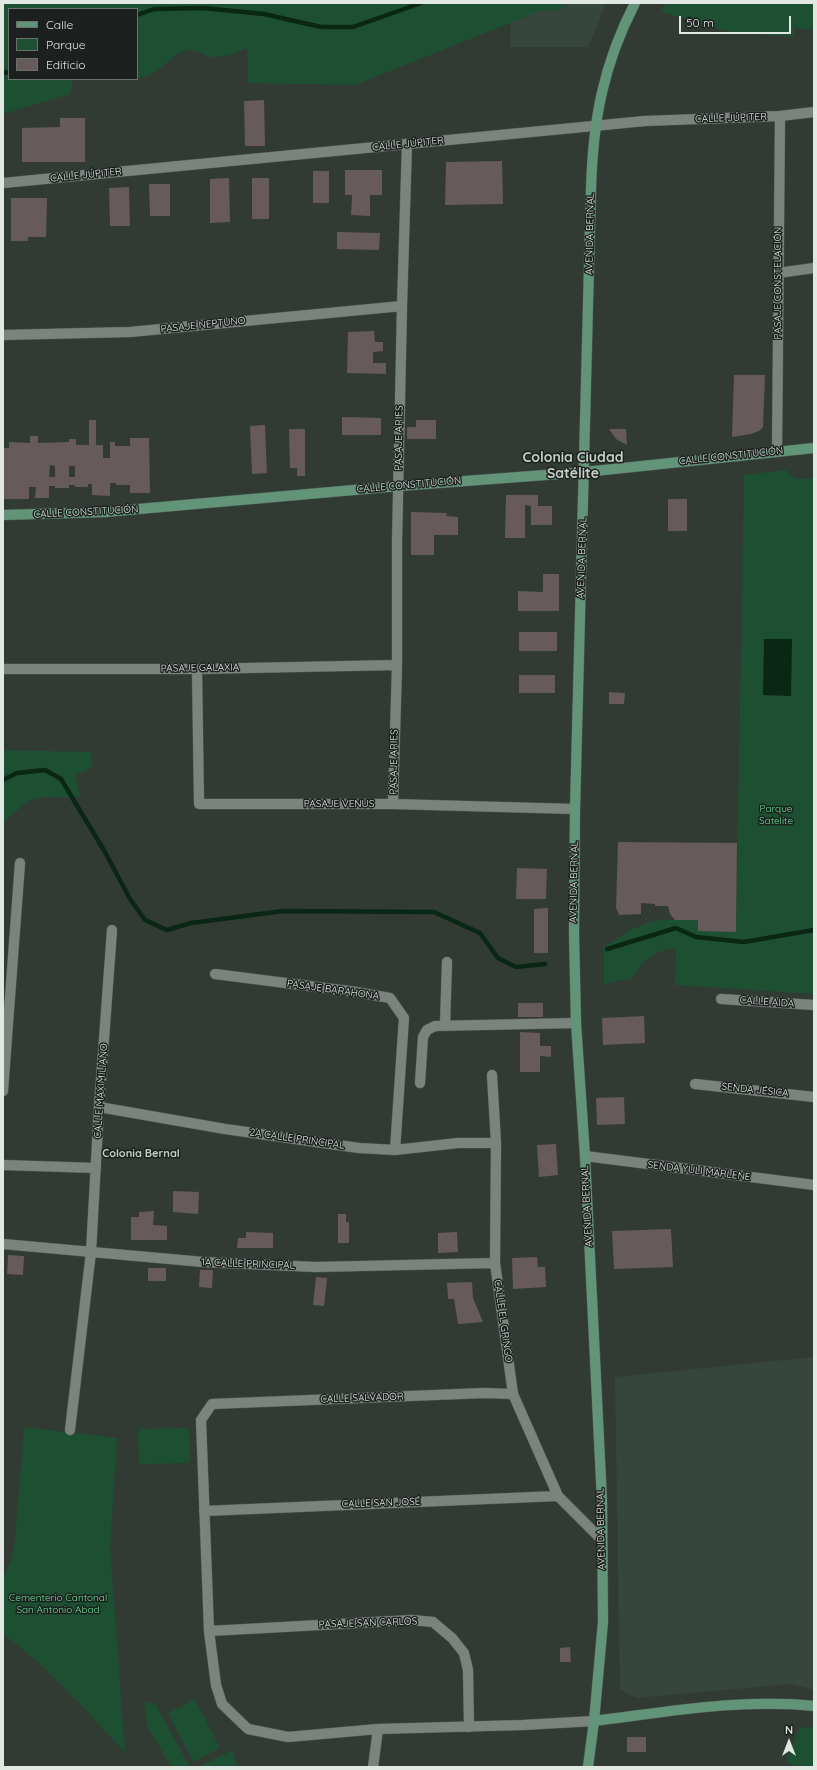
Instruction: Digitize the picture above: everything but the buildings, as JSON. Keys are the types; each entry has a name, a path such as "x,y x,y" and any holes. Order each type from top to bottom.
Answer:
{"main road":[{"name":"AVENIDA BERNAL","path":"588,1767 594,1721 603,1622 602,1501 585,1156 576,1023 574,933 575,809 585,472 591,170 596,126 605,77 624,24 635,3"},
{"name":"CALLE CONSTITUCIÓN","path":"3,515 105,512 399,486 585,472 814,448"},
{"path":"594,1721 702,1707 791,1703 814,1706"}],"street":[{"name":"CALLE JÚPITER","path":"3,183 644,121 780,116 814,112"},
{"name":"PASAJE CONSTELACIÓN","path":"777,451 780,116"},
{"name":"PASAJE ARIES","path":"393,804 397,665 402,306 407,144"},
{"path":"778,273 814,268"},
{"name":"PASAJE NEPTUNO","path":"3,335 130,332 402,306"},
{"name":"PASAJE GALAXIA","path":"3,669 197,669 397,665"},
{"name":"PASAJE VENUS","path":"197,669 199,804 393,804 575,809"},
{"path":"3,1091 20,863"},
{"name":"CALLE MAXIMILIANO","path":"70,1430 91,1252 99,1107 112,930"},
{"path":"446,1025 447,962"},
{"name":"PASAJE BARAHONA","path":"215,974 356,992 390,998 404,1018 395,1150"},
{"name":"CALLE AIDA","path":"721,999 814,1005"},
{"path":"420,1083 425,1033 427,1030 435,1026 576,1023"},
{"name":"CALLE EL GRINGO","path":"492,1075 496,1143 494,1264 513,1394 558,1496 602,1540"},
{"name":"SENDA JÉSICA","path":"696,1084 814,1096"},
{"name":"2A CALLE PRINCIPAL","path":"99,1107 232,1130 360,1148 395,1150 458,1143 496,1143"},
{"name":"SENDA YULI MARLENE","path":"585,1156 814,1186"},
{"path":"3,1165 96,1168"},
{"name":"1A CALLE PRINCIPAL","path":"3,1244 203,1262 316,1267 494,1264"},
{"name":"CALLE SALVADOR","path":"204,1511 200,1420 212,1404 484,1393 513,1394"},
{"name":"CALLE SAN JOSÉ","path":"204,1511 558,1496"},
{"path":"204,1511 209,1631 216,1685 222,1704 248,1729 288,1737 378,1730 594,1721"},
{"name":"PASAJE SAN CARLOS","path":"209,1631 412,1620 433,1622 452,1638 464,1653 468,1670 469,1726"},
{"path":"373,1767 378,1730"}],"shaded area":[{"path":"521,3 606,3 588,47 510,47 511,14"},
{"path":"764,639 792,639 791,696 763,695"},
{"path":"814,1357 814,1690 791,1684 636,1698 620,1689 615,1377"}],"green space":[{"path":"3,3 565,3 560,10 540,11 355,85 248,83 247,48 221,57 211,57 188,50 177,55 153,73 138,78 138,8 8,8 8,80 73,80 70,94 3,114"},
{"path":"665,3 814,3 814,30 794,28 794,37 735,33 661,11"},
{"name":"Parque Satelite","path":"786,470 796,479 814,478 814,994 675,985 676,948 661,951 655,954 640,967 631,979 615,981 604,985 604,947 632,929 650,922 663,920 698,920 699,931 736,931 744,475"},
{"path":"3,750 91,752 92,767 75,776 80,796 42,797 33,799 9,817 3,824"},
{"name":"Cementerio Cantonal San Antonio Abad","path":"24,1427 117,1438 110,1548 125,1752 52,1675 3,1634 3,1578 12,1558 15,1540"},
{"path":"189,1428 190,1463 139,1464 138,1429"},
{"path":"195,1699 220,1748 193,1762 168,1713"},
{"path":"145,1702 155,1704 190,1767 171,1767 147,1725"},
{"path":"800,1727 814,1728 814,1767 792,1767 786,1761"},
{"path":"233,1750 237,1767 198,1767"}],"waterway":[{"path":"138,15 154,9 203,8 264,14 321,27 353,27 421,3"},
{"path":"3,73 8,72"},
{"path":"3,780 17,773 45,770 61,779 105,852 130,899 145,920 167,930 191,923 283,911 434,912 480,933 498,958 516,967 545,964"},
{"path":"607,949 676,928 696,937 744,942 814,930"}],"district":[{"name":"Colonia Ciudad Satélite","path":"573,466"},
{"name":"Colonia Bernal","path":"141,1154"}]}
